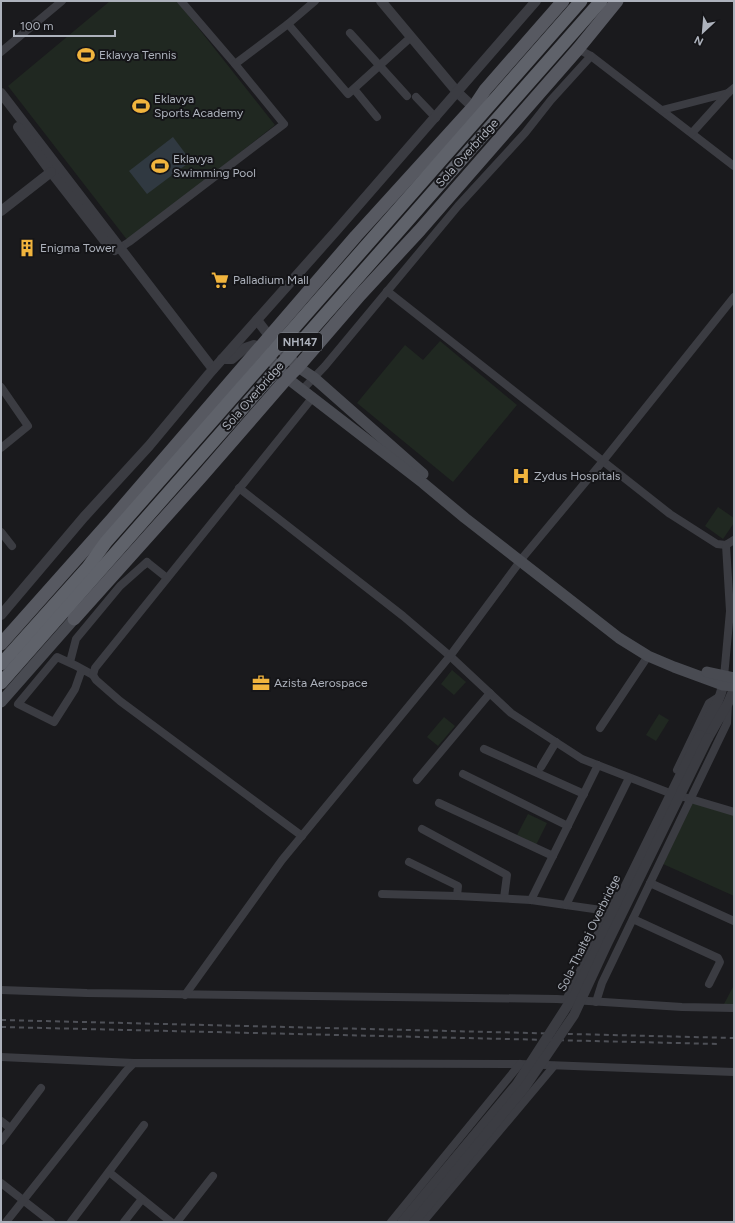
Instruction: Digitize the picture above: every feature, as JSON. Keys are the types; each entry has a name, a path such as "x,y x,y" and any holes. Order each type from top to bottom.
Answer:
{"highway":[{"name":"Sola Overbridge","path":"1,664 88,567 106,542 581,1"},
{"name":"Sola Overbridge","path":"1,683 601,1"}],"main road":[{"path":"1,644 270,337 356,236 475,105 485,90 563,1"},
{"path":"1,702 202,476 360,295 420,230 578,49 617,1"},
{"path":"270,337 298,367 313,377 428,478 619,638 648,656 674,667 730,683"},
{"path":"260,348 287,378 522,558 623,633 649,649 712,674 730,683"}],"street":[{"path":"1,52 62,1"},
{"path":"117,250 284,124 181,1"},
{"path":"235,64 288,24 315,1"},
{"path":"381,1 411,37 475,105"},
{"path":"389,1 460,90"},
{"path":"1,614 84,517 149,446 222,359 436,118 536,1"},
{"path":"288,24 348,94 411,37"},
{"path":"350,33 407,96"},
{"path":"578,49 591,56 734,166"},
{"path":"303,389 325,366 458,206 525,133 556,94 591,56"},
{"path":"354,90 377,116"},
{"path":"662,110 731,90"},
{"path":"692,133 731,90"},
{"path":"1,93 117,250 211,372"},
{"path":"416,97 436,118"},
{"path":"1,103 51,172 117,250"},
{"path":"1,211 51,172"},
{"path":"388,291 670,514 717,544 726,545 734,551"},
{"path":"185,995 282,860 450,656 522,558 734,297"},
{"path":"257,320 270,337"},
{"path":"222,359 232,359 245,348 254,345 260,348"},
{"path":"1,387 28,426 1,448"},
{"path":"93,675 95,668 313,397"},
{"path":"239,488 403,616 450,656 511,713 582,759 667,792 734,812"},
{"path":"1,532 12,546"},
{"path":"726,545 734,540"},
{"path":"596,1002 602,983 728,723 730,683 730,612 726,545"},
{"path":"74,619 147,562"},
{"path":"147,562 167,578"},
{"path":"70,662 76,639 120,586 147,562"},
{"path":"600,728 648,656"},
{"path":"82,669 75,689 54,722 18,704 57,657 70,662 93,675 96,680 120,701 302,836"},
{"path":"704,736 720,696 730,683"},
{"path":"418,780 490,693"},
{"path":"566,1000 709,703 720,696"},
{"path":"704,736 728,703"},
{"name":"Sola-Thaltej Overbridge","path":"402,1222 517,1084 575,994 620,898 704,736"},
{"name":"Sola-Thaltej Overbridge","path":"414,1222 525,1087 574,1015 704,736"},
{"path":"541,767 556,742"},
{"path":"484,749 584,794"},
{"path":"531,900 598,765"},
{"path":"464,774 568,826"},
{"path":"566,905 629,778"},
{"path":"439,803 553,856"},
{"path":"422,829 507,875 504,898"},
{"path":"409,862 458,886 457,896"},
{"path":"650,883 734,921"},
{"path":"382,894 531,900 608,911"},
{"path":"633,919 718,958 720,962 709,984"},
{"path":"1,990 185,995 566,1000 682,1007 734,1008"},
{"path":"1,1058 134,1063 520,1064 734,1072"},
{"path":"6,1222 126,1071 134,1063"},
{"path":"391,1222 520,1064"},
{"path":"423,1222 554,1066"},
{"path":"1,1140 41,1088"},
{"path":"1,1121 10,1128"},
{"path":"71,1222 144,1125"},
{"path":"109,1172 171,1222"},
{"path":"177,1222 212,1176"},
{"path":"1,1183 51,1222"},
{"path":"124,1222 142,1199"}],"shaded area":[{"name":"Eklavya Sports Academy","path":"110,1 177,1 275,125 128,241 8,86"},
{"name":"Eklavya Swimming Pool","path":"173,137 191,161 147,194 129,171"},
{"path":"440,341 517,405 453,482 357,403 405,345 423,360"},
{"path":"718,507 734,518 734,523 723,539 705,526"},
{"path":"452,670 466,682 454,695 441,684"},
{"path":"659,714 669,720 656,741 646,735"},
{"path":"444,717 455,726 438,746 427,737"},
{"path":"693,802 734,814 734,896 663,864"},
{"path":"528,814 547,823 536,845 517,835"},
{"path":"734,985 734,1004 724,1004"}],"railway":[{"path":"1,1020 734,1038"},
{"path":"1,1027 718,1044"}],"place":[{"name":"Eklavya Tennis","path":"86,55"},
{"name":"Eklavya Sports Academy","path":"141,106"},
{"name":"Eklavya Swimming Pool","path":"160,166"},
{"name":"Enigma Tower","path":"27,248"},
{"name":"Palladium Mall","path":"220,280"},
{"name":"Zydus Hospitals","path":"521,476"},
{"name":"Azista Aerospace","path":"261,683"}]}
